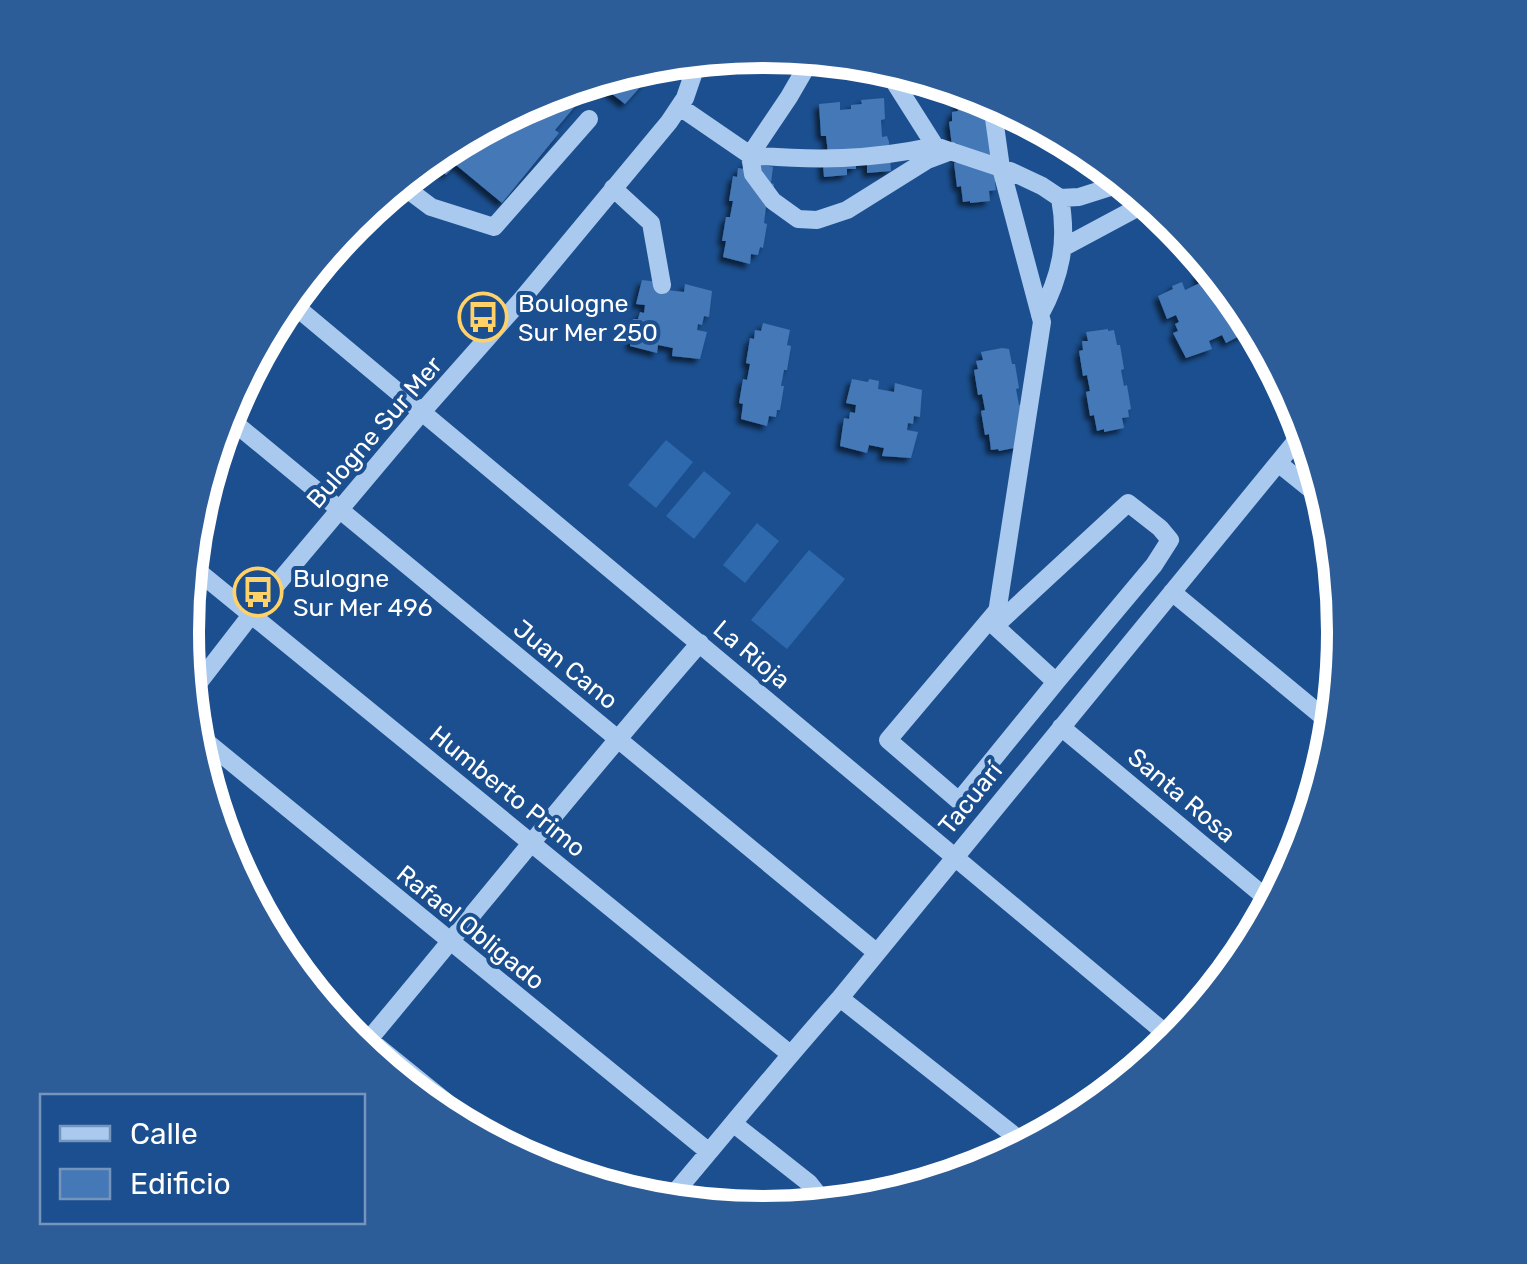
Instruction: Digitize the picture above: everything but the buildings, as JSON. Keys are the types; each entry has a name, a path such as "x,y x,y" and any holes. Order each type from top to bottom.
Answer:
{"street":[{"path":"805,69 750,154 753,174 774,201 798,219 817,220 847,210 943,149"},
{"name":"Bulogne Sur Mer","path":"201,679 251,615 522,300 680,107 695,72"},
{"path":"896,84 943,149"},
{"path":"680,107 750,154 846,159 943,149 1001,168 1060,198 1079,197 1111,187"},
{"path":"994,117 1001,168 1042,322 996,618"},
{"path":"411,192 430,207 494,226 589,119"},
{"path":"613,188 651,224 662,286"},
{"path":"1040,315 1050,298 1064,247 1060,198"},
{"path":"1064,247 1136,208"},
{"name":"La Rioja","path":"300,310 1163,1031"},
{"name":"Juan Cano","path":"238,426 876,952"},
{"name":"Tacuarí","path":"677,1190 840,998 1295,443"},
{"path":"1278,463 1310,489"},
{"path":"1128,503 1170,540 1154,565 1056,682 960,800 888,740 996,618 1128,503"},
{"name":"Humberto Primo","path":"202,575 790,1054"},
{"path":"1172,592 1321,716"},
{"path":"996,618 1056,682"},
{"path":"371,1037 700,643"},
{"name":"Santa Rosa","path":"1061,727 1263,895"},
{"name":"Rafael Obligado","path":"211,747 709,1152"},
{"path":"840,998 1016,1137"},
{"path":"734,1124 809,1182 818,1194"}],"shaded area":[{"path":"666,440 693,462 656,508 628,485"},
{"path":"704,471 731,493 694,539 666,516"},
{"path":"757,523 779,541 745,583 723,565"},
{"path":"809,550 845,579 787,649 751,620"}],"place":[{"name":"Boulogne Sur Mer 250","path":"483,317"},
{"name":"Bulogne Sur Mer 496","path":"258,592"}]}
